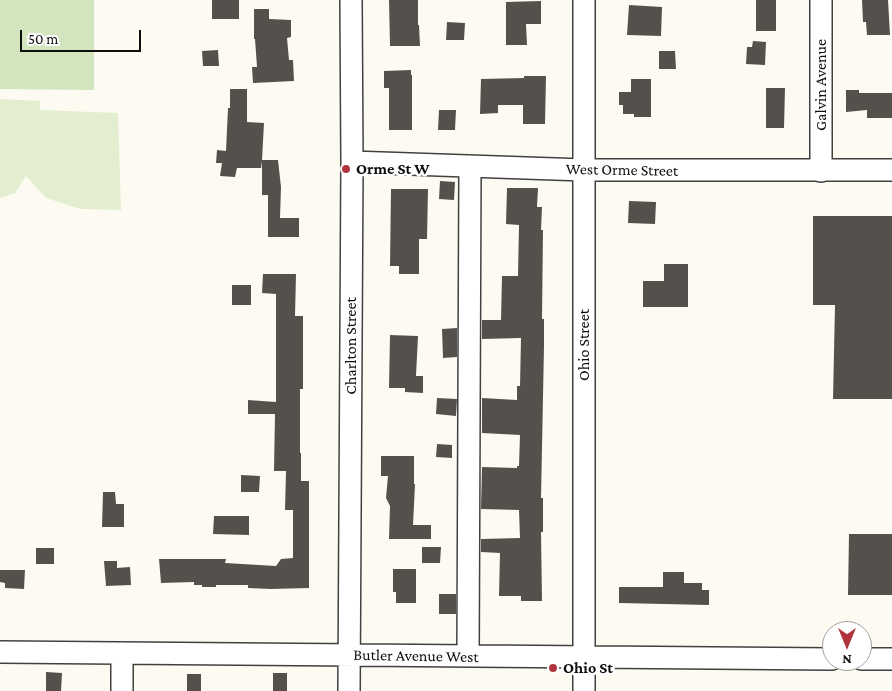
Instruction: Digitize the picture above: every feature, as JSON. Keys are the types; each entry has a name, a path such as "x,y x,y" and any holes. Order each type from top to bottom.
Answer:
{"street":[{"name":"Charlton Street","path":"349,691 351,0"},
{"name":"Ohio Street","path":"584,0 584,691"},
{"name":"Galvin Avenue","path":"820,0 821,171"},
{"name":"West Orme Street","path":"352,162 584,170 892,170"},
{"path":"468,656 470,166"},
{"name":"Butler Avenue West","path":"0,652 822,659"},
{"path":"122,653 122,691"},
{"path":"872,659 892,659"}],"green space":[{"path":"0,0 94,0 94,90 0,89"},
{"path":"0,99 40,101 40,110 118,113 121,210 81,209 46,198 26,176 15,193 0,198"}],"building":[{"path":"212,0 239,0 239,19 212,19"},
{"path":"389,0 418,0 420,46 390,46"},
{"path":"756,0 776,0 776,31 756,31"},
{"path":"862,0 888,0 890,35 867,35 866,22 863,22"},
{"path":"541,1 541,24 526,24 527,45 506,45 506,2"},
{"path":"629,5 662,7 661,36 627,35"},
{"path":"254,9 269,9 269,19 291,20 291,37 287,38 289,60 293,60 294,81 253,83 252,67 257,67 254,39"},
{"path":"447,22 465,23 464,40 446,40"},
{"path":"753,41 766,42 765,65 746,64 747,47 752,47"},
{"path":"218,50 219,66 203,66 202,51"},
{"path":"659,51 675,51 676,69 659,69"},
{"path":"411,70 412,130 389,130 389,88 384,88 384,71"},
{"path":"524,76 546,76 545,124 523,124 523,105 498,105 498,113 480,114 481,79 524,78"},
{"path":"631,79 651,79 651,117 634,117 634,114 623,114 623,105 619,105 619,92 631,92"},
{"path":"766,88 785,88 784,128 766,128"},
{"path":"230,89 247,89 247,122 264,123 262,160 278,160 281,187 280,218 299,218 299,237 268,237 268,195 262,195 262,161 261,168 237,168 235,177 220,176 222,163 216,163 217,150 226,151"},
{"path":"846,90 859,90 859,93 892,93 892,118 867,118 867,110 846,112"},
{"path":"439,110 456,110 455,130 438,130"},
{"path":"440,181 455,182 454,200 439,199"},
{"path":"507,188 538,188 537,207 542,207 542,319 544,319 544,346 541,498 543,498 543,532 541,532 542,601 521,601 521,596 499,596 500,553 481,552 481,539 520,538 519,510 481,509 482,467 517,468 519,466 520,435 482,433 482,398 517,400 517,386 520,386 521,338 482,339 482,320 501,320 502,276 518,276 519,225 506,224"},
{"path":"391,189 428,189 427,239 419,239 419,274 399,274 399,266 390,266"},
{"path":"629,201 656,202 655,224 628,223"},
{"path":"813,216 892,216 892,399 833,399 835,305 813,305"},
{"path":"664,264 688,264 688,307 643,307 643,281 664,281"},
{"path":"263,274 296,274 295,316 303,316 303,389 300,389 300,453 301,481 309,481 309,588 248,588 248,585 202,587 202,585 194,585 194,582 161,583 159,559 226,559 225,563 276,566 281,559 293,558 293,510 285,510 286,471 274,471 275,414 248,414 248,400 276,402 276,294 262,293"},
{"path":"232,285 251,285 251,305 232,305"},
{"path":"457,328 457,357 443,358 442,329"},
{"path":"390,335 418,336 416,376 423,376 423,393 405,392 405,388 389,388"},
{"path":"437,398 457,399 456,416 436,414"},
{"path":"437,444 452,445 452,458 436,457"},
{"path":"381,456 414,456 413,525 431,525 431,539 389,539 390,506 386,498 388,476 381,476"},
{"path":"241,475 260,476 259,492 241,492"},
{"path":"103,492 115,492 116,504 124,504 124,527 102,527"},
{"path":"214,516 249,516 249,535 213,534"},
{"path":"849,534 892,534 892,595 848,595"},
{"path":"422,547 441,547 440,563 422,563"},
{"path":"36,548 54,548 54,564 36,564"},
{"path":"104,561 117,561 117,568 130,567 131,585 106,586"},
{"path":"393,569 416,569 416,603 396,603 396,592 393,592"},
{"path":"0,570 25,570 24,589 5,588 5,583 0,582"},
{"path":"663,572 684,572 684,583 702,583 702,590 709,590 709,605 619,603 619,587 663,587"},
{"path":"439,594 456,594 456,614 439,614"},
{"path":"46,672 62,673 61,691 46,691"},
{"path":"273,673 287,673 287,691 273,691"},
{"path":"187,674 201,674 201,691 187,691"}],"place":[{"name":"Orme St W","path":"346,169"},
{"name":"Ohio St","path":"553,668"}]}
